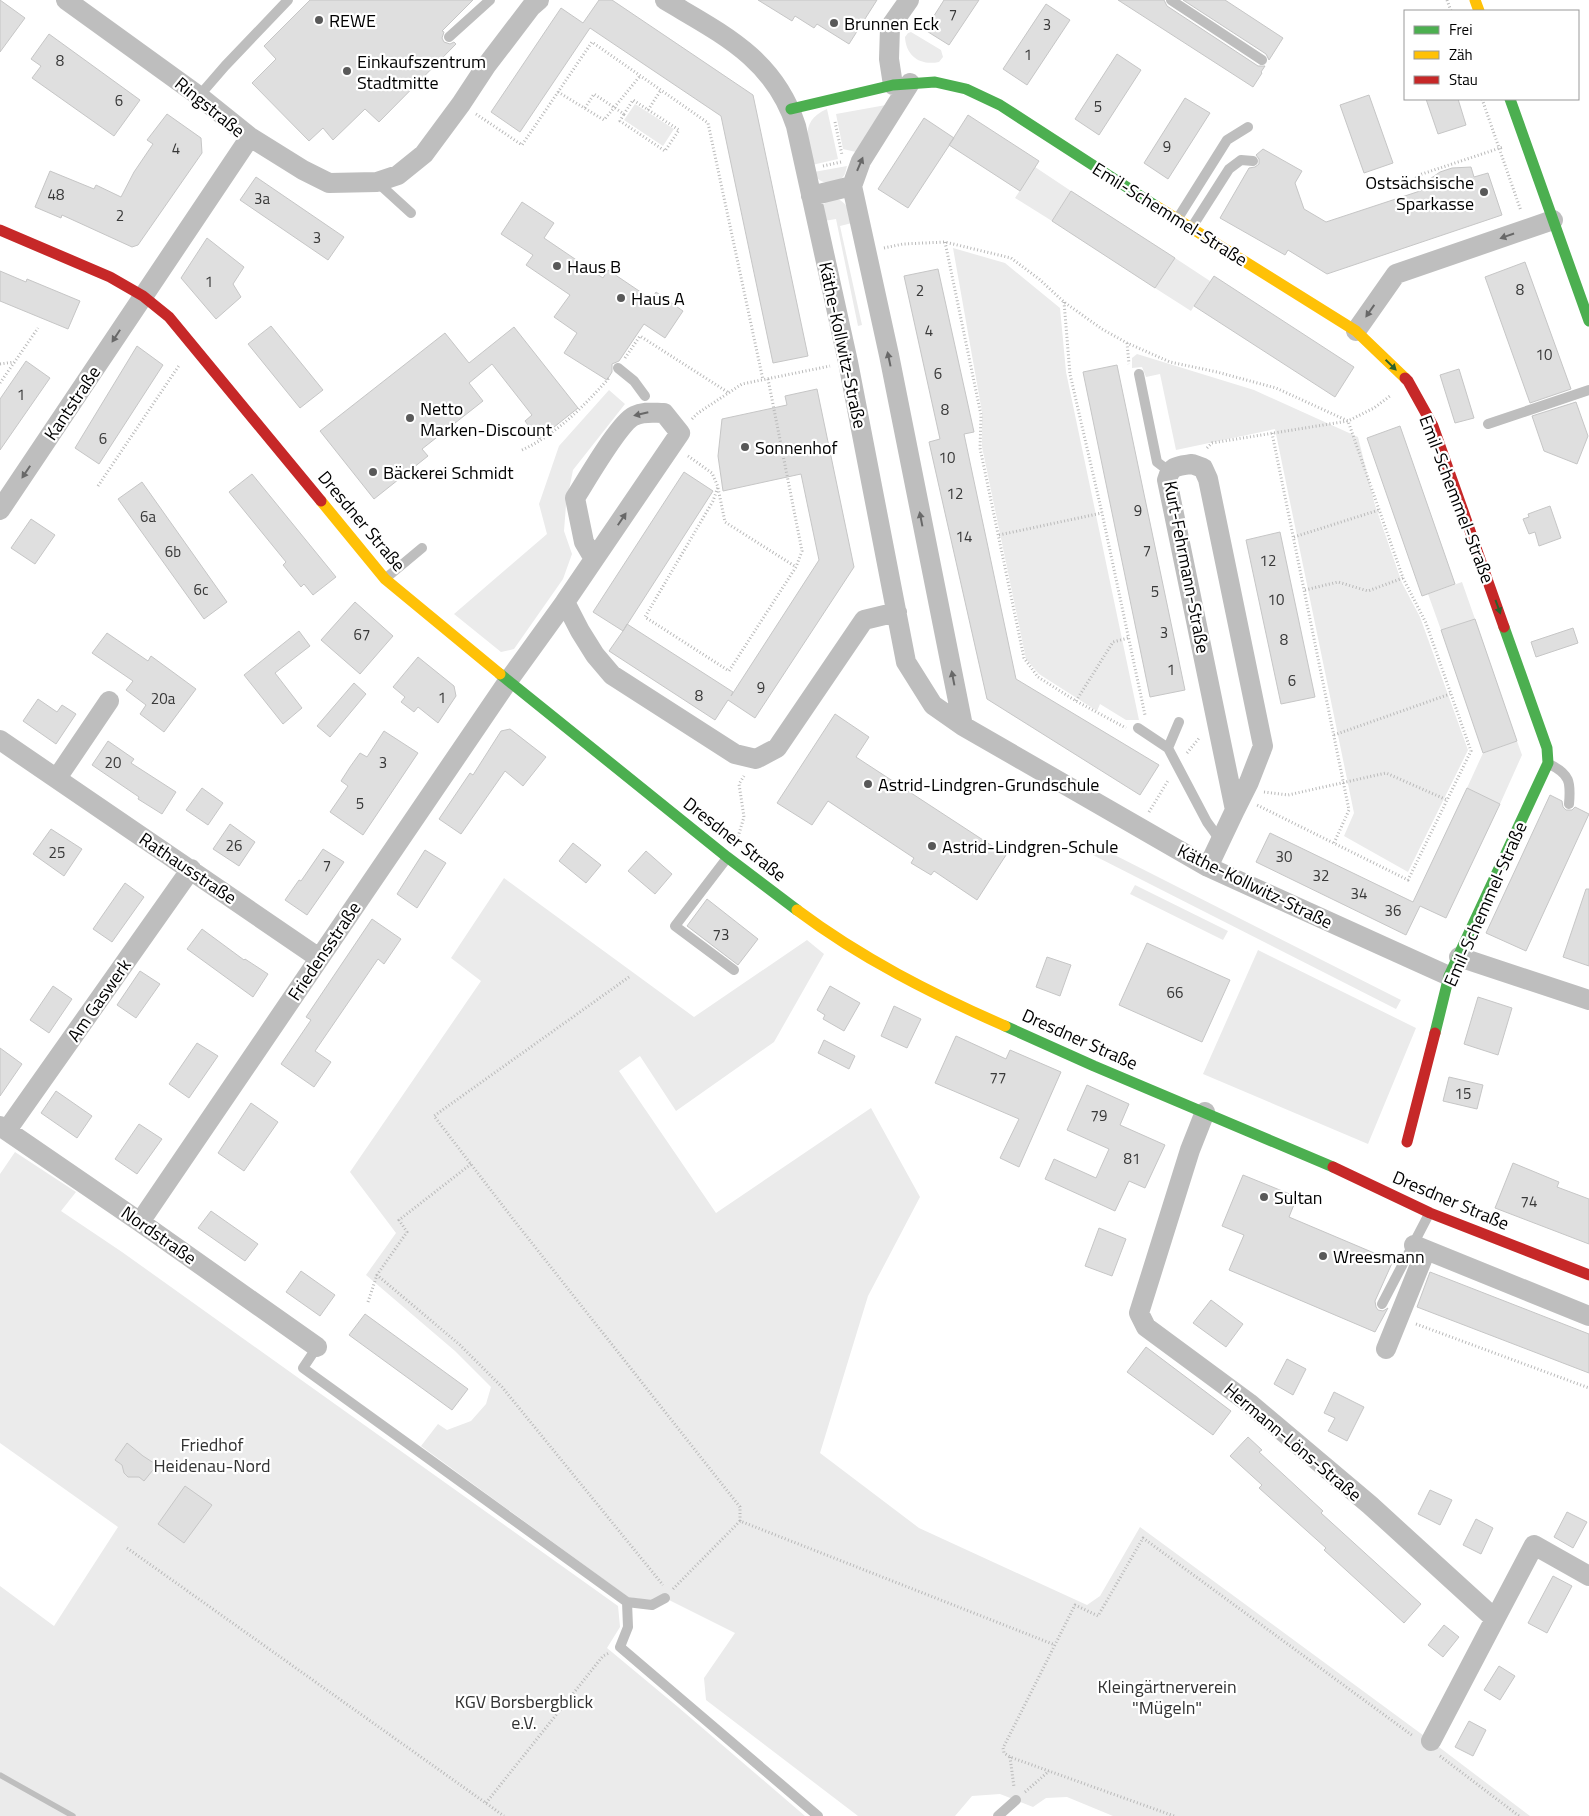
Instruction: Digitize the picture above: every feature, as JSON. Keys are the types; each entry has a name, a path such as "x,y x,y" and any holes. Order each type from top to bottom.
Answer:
{"street":[{"name":"Ringstraße","path":"66,0 199,96 250,137 143,296"},
{"path":"250,137 303,170 329,183 378,182 398,175 424,154 486,66 531,7 539,0"},
{"name":"Käthe-Kollwitz-Straße","path":"665,0 748,52 763,66 780,90 790,109 796,126 848,362 906,662 933,705 963,726 1208,868 1449,976"},
{"path":"909,0 890,26 889,59 902,84 861,161 852,186 963,726"},
{"name":"Emil-Schemmel-Straße","path":"790,109 902,84 936,82 966,89 1000,105 1178,220 1356,331 1408,382 1433,426 1548,748 1548,764 1449,976 1407,1142"},
{"path":"1510,100 1589,320"},
{"path":"811,196 852,186"},
{"path":"1356,331 1396,274 1553,220"},
{"name":"Dresdner Straße","path":"0,230 110,277 143,296 168,317 385,579 727,858 809,919 870,960 944,999 1085,1062 1315,1159 1430,1213 1589,1276"},
{"name":"Kantstraße","path":"0,510 143,296"},
{"path":"594,559 584,542 576,498 619,430 632,416 646,412 664,413 676,439"},
{"name":"Friedensstraße","path":"140,1222 508,681 565,602 676,439"},
{"name":"Kurt-Fehrmann-Straße","path":"1208,868 1242,796 1263,746 1208,479 1203,468 1192,464 1176,466 1169,471 1167,480 1242,796"},
{"path":"565,602 595,655 612,675 735,754 756,759 777,748 864,620 897,612"},
{"path":"57,778 109,701"},
{"name":"Rathausstraße","path":"0,740 319,958"},
{"name":"Am Gaswerk","path":"3,1128 191,869"},
{"path":"1458,957 1589,1000"},
{"name":"Hermann-Löns-Straße","path":"1205,1112 1190,1150 1139,1313 1146,1326 1256,1409 1370,1505 1495,1619"},
{"name":"Nordstraße","path":"3,1128 317,1347"},
{"path":"1386,1349 1398,1318 1420,1247 1589,1316"},
{"path":"1429,1745 1534,1546 1589,1576"}],"lane":[{"path":"199,96 231,59 288,0"},
{"path":"449,37 490,0"},
{"path":"1171,0 1262,60"},
{"path":"1178,220 1227,140 1248,127"},
{"path":"1192,228 1228,169 1241,160 1253,161"},
{"path":"378,182 411,213"},
{"path":"618,368 634,381 645,396"},
{"path":"1138,374 1157,462 1169,471"},
{"path":"1488,424 1589,390"},
{"path":"385,579 422,548"},
{"path":"1168,748 1179,722"},
{"path":"1138,728 1168,748 1207,822 1220,840"},
{"path":"1548,764 1563,770 1571,785 1569,804"},
{"path":"727,858 675,926 734,970"},
{"path":"1382,1304 1420,1247 1430,1213"},
{"path":"317,1347 303,1368 627,1602 652,1605 665,1598"},
{"path":"627,1602 628,1627 620,1647 818,1816"},
{"path":"998,1816 1016,1800"}],"path":[{"path":"461,104 522,145 592,42 708,122 763,380"},
{"path":"558,92 604,120 640,76"},
{"path":"648,110 661,90"},
{"path":"585,108 594,94 624,114"},
{"path":"633,100 679,130 664,151 620,121 624,114 633,100"},
{"path":"805,170 844,162 831,100"},
{"path":"1482,100 1523,216"},
{"path":"1420,191 1416,176 1524,139"},
{"path":"945,242 981,415 980,448 1024,658 1038,676 1076,701 1124,728 1138,728"},
{"path":"866,252 903,244 945,242 1011,258 1039,279 1064,302 1102,329 1127,342 1170,362 1276,388 1348,421 1403,578 1426,623 1471,751 1408,880 1242,796"},
{"path":"1064,302 1070,374 1102,513 1149,735"},
{"path":"0,383 38,328"},
{"path":"522,450 541,442 584,406 618,368 640,336 729,393"},
{"path":"1127,342 1129,370 1138,374"},
{"path":"98,486 192,346"},
{"path":"0,364 15,362"},
{"path":"796,567 725,522 718,487 712,473 676,439 698,414 742,384 848,362"},
{"path":"718,487 713,501 645,617 729,671 796,567 802,551 768,379"},
{"path":"1192,464 1212,443 1348,421 1374,408 1408,382"},
{"path":"1272,433 1349,810 1334,843"},
{"path":"1294,537 1379,510"},
{"path":"999,535 1102,513"},
{"path":"1304,590 1338,582 1368,590 1403,578"},
{"path":"1076,701 1113,642 1128,638"},
{"path":"1334,735 1450,694"},
{"path":"729,834 737,840 744,817 739,784 756,759"},
{"path":"1242,796 1266,793 1288,795 1386,773 1447,800"},
{"path":"629,977 434,1116 740,1507 740,1521 665,1598"},
{"path":"368,1302 377,1274 407,1232 399,1220 471,1164"},
{"path":"377,1274 460,1345 502,1387 664,1586 672,1589"},
{"path":"1398,1318 1589,1388"},
{"path":"740,1521 1055,1645"},
{"path":"1174,1816 1010,1757 1004,1753 1003,1748 1075,1605 1098,1616 1143,1538 1429,1745 1519,1816"},
{"path":"127,1548 504,1816"},
{"path":"486,1803 603,1656 620,1647"},
{"path":"1010,1757 1016,1800"},
{"path":"1016,1800 1049,1771"}],"green space":[{"path":"911,32 941,50 943,57 939,62 920,61 911,54 905,37"},
{"path":"635,104 674,129 663,146 624,120"},
{"path":"886,105 856,152 843,149 836,114"},
{"path":"827,109 838,159 812,165 808,140 809,126 818,114"},
{"path":"847,166 843,177 838,181 830,183 818,179 814,172"},
{"path":"1035,167 1071,191 1052,221 1015,198"},
{"path":"834,198 839,199 845,204 852,223 840,226 862,325 858,326 836,219 824,221 823,206 826,201"},
{"path":"953,248 1005,263 1060,308 1066,372 1139,720 1126,720 1100,704 1097,711 1039,674 1026,659 982,447 982,412"},
{"path":"1175,258 1210,281 1191,311 1155,288"},
{"path":"1137,354 1254,390 1358,437 1375,505 1402,583 1420,617 1468,750 1408,872 1344,836 1354,813 1275,429 1176,450 1160,374 1146,377 1142,367 1132,368 1132,358"},
{"path":"609,390 625,404 573,470 566,505 564,531 572,554 563,579 514,649 501,652 454,614 547,534 539,504 559,446"},
{"path":"1462,582 1475,619 1441,630 1428,594"},
{"path":"1517,741 1522,755 1500,804 1467,788 1483,753"},
{"path":"1091,843 1401,1000 1396,1009 1087,852"},
{"name":"Kleingärtnerverein \"Mügeln\"","path":"504,878 694,1017 807,940 824,954 774,1042 676,1111 640,1056 619,1071 716,1213 871,1108 920,1197 868,1296 820,1453 919,1528 1087,1605 1100,1596 1140,1527 1530,1816 1113,1816 1067,1797 1046,1798 1033,1807 1000,1794 972,1796 955,1816 858,1816 706,1700 704,1678 735,1633 665,1598 651,1601 628,1597 421,1446 438,1424 447,1430 471,1421 486,1404 491,1387 455,1351 366,1275 396,1233 350,1172 481,981 451,958"},
{"path":"1135,885 1228,931 1223,940 1130,894"},
{"path":"1258,950 1416,1028 1368,1144 1203,1074"},
{"path":"15,1152 76,1192 61,1211 122,1252 618,1606 620,1627 607,1648 805,1816 0,1816 0,1586 54,1626 118,1527 0,1443 0,1174"}],"building":[{"path":"0,0 25,18 0,52"},
{"name":"Einkaufszentrum Stadtmitte","path":"310,0 473,0 442,31 444,32 442,38 444,42 450,44 454,42 456,44 379,122 365,109 333,140 323,128 309,141 252,83 276,59 264,46"},
{"path":"599,0 612,0 753,95 808,356 773,363 721,116 590,28 520,132 491,112 561,8 583,23"},
{"name":"Brunnen Eck","path":"758,0 877,0 849,44 817,24 814,28 795,16 792,21"},
{"path":"944,0 979,0 949,45 925,30"},
{"path":"1118,0 1164,0 1167,6 1258,66 1265,66 1262,73 1253,87"},
{"path":"1183,0 1225,0 1283,38 1269,60 1266,54"},
{"path":"1046,4 1070,20 1027,85 1003,69"},
{"path":"49,34 140,100 114,136 32,78 41,66 31,59"},
{"path":"1117,54 1141,70 1099,135 1075,119"},
{"path":"1369,95 1393,163 1364,173 1340,105"},
{"path":"1185,98 1210,113 1168,179 1144,163"},
{"path":"1426,100 1458,100 1466,125 1438,134"},
{"path":"167,114 201,138 202,153 138,245 132,247 62,215 61,218 35,207 50,171 94,189 96,185 121,197 134,172 153,144 147,140"},
{"path":"968,115 1039,161 1020,191 949,145"},
{"path":"924,118 954,138 908,208 878,189"},
{"path":"1263,149 1302,171 1295,183 1304,209 1326,222 1426,189 1424,183 1440,172 1452,168 1471,167 1474,177 1488,173 1502,215 1327,274 1288,250 1285,255 1220,218 1249,168 1259,164 1259,159 1256,155"},
{"path":"256,177 344,237 328,260 240,200"},
{"path":"1071,191 1175,258 1155,288 1052,221"},
{"path":"522,202 554,223 544,238 603,278 608,270 651,299 656,292 683,311 665,338 644,324 619,361 612,364 612,372 607,380 564,353 577,333 554,317 570,295 526,265 533,255 501,234"},
{"path":"207,238 244,267 233,284 241,297 216,319 181,278"},
{"path":"1525,262 1571,389 1530,403 1485,277"},
{"path":"938,269 974,432 964,434 1016,679 1159,765 1140,795 987,699 929,442 940,439 904,276"},
{"path":"0,271 26,282 27,279 80,301 68,329 0,301"},
{"path":"1214,276 1354,367 1335,397 1194,306"},
{"path":"271,326 323,390 300,408 248,344"},
{"path":"514,327 578,408 539,439 525,421 532,415 492,364 469,383 483,401 422,449 428,456 374,499 320,431 445,333 469,363"},
{"path":"137,346 163,365 99,464 75,448"},
{"path":"26,361 50,378 0,450 0,399"},
{"path":"1117,365 1185,690 1150,697 1083,372"},
{"path":"1459,369 1474,418 1455,423 1440,375"},
{"path":"817,389 854,567 755,718 728,700 715,720 609,651 623,631 593,612 684,472 713,491 627,624 733,692 731,696 819,560 801,474 723,491 718,456 722,419 787,405 785,396"},
{"path":"1576,402 1588,436 1577,464 1544,451 1532,416"},
{"path":"1400,426 1455,584 1422,596 1367,438"},
{"path":"252,474 336,577 313,595 304,584 301,587 283,565 286,562 229,492"},
{"path":"142,482 227,602 204,619 118,499"},
{"path":"1550,506 1561,538 1539,546 1535,532 1529,534 1523,519 1529,517 1528,514"},
{"path":"31,519 55,535 35,564 11,548"},
{"path":"1280,532 1315,697 1281,704 1246,540"},
{"path":"355,602 393,636 360,674 321,640"},
{"path":"1475,619 1517,741 1483,753 1441,630"},
{"path":"1573,628 1578,643 1536,657 1531,642"},
{"path":"299,631 310,646 275,673 302,708 283,724 244,675"},
{"path":"107,633 148,661 151,656 196,689 164,732 140,714 146,705 126,690 133,681 92,653"},
{"path":"418,657 454,686 456,696 438,723 418,707 414,712 401,702 405,697 393,687"},
{"path":"354,683 366,694 330,737 317,726"},
{"path":"38,699 57,712 62,705 76,714 56,744 23,721"},
{"path":"835,714 869,737 856,757 1006,855 977,900 934,871 931,875 911,863 914,858 828,801 812,825 777,803"},
{"path":"510,729 546,757 523,786 505,771 461,834 439,819 470,773 473,775 501,731"},
{"path":"384,731 418,753 363,835 330,812 348,786 341,781 350,767 360,753 367,757"},
{"path":"108,741 134,759 131,763 176,792 162,814 92,765"},
{"path":"202,788 223,803 208,825 186,810"},
{"path":"1467,788 1500,804 1446,918 1420,906 1406,935 1256,862 1270,833 1413,902"},
{"path":"1550,795 1562,801 1563,807 1566,810 1572,810 1575,807 1589,814 1526,951 1486,933"},
{"path":"230,824 255,842 239,866 213,849"},
{"path":"51,829 82,849 64,876 33,854"},
{"path":"573,843 601,865 586,883 559,861"},
{"path":"323,849 344,862 307,915 285,900"},
{"path":"425,850 446,863 417,908 397,894"},
{"path":"646,851 672,874 655,894 628,871"},
{"path":"125,883 144,897 112,942 93,929"},
{"path":"1586,889 1589,889 1589,966 1563,957"},
{"path":"707,899 758,939 738,965 687,926"},
{"path":"372,919 401,939 384,964 378,959 315,1051 331,1062 314,1087 281,1064 311,1020 306,1017"},
{"path":"202,929 244,960 268,974 253,997 187,949"},
{"path":"1147,943 1230,980 1202,1042 1119,1005"},
{"path":"1047,957 1071,965 1060,996 1036,987"},
{"path":"140,971 160,984 136,1018 117,1005"},
{"path":"53,986 72,999 49,1033 30,1020"},
{"path":"830,986 860,1003 844,1031 823,1019 825,1015 817,1010"},
{"path":"1478,997 1512,1008 1498,1055 1464,1044"},
{"path":"894,1006 921,1019 907,1048 881,1036"},
{"path":"956,1036 1006,1059 1010,1050 1061,1072 1019,1167 1000,1158 1019,1119 935,1083"},
{"path":"824,1040 855,1056 849,1069 818,1053"},
{"path":"197,1043 218,1056 189,1098 169,1084"},
{"path":"0,1048 22,1064 0,1096"},
{"path":"1449,1077 1483,1085 1477,1109 1443,1101"},
{"path":"1087,1085 1129,1104 1120,1125 1165,1145 1145,1188 1129,1181 1115,1211 1045,1179 1054,1159 1096,1178 1109,1149 1067,1130"},
{"path":"56,1091 92,1116 77,1138 41,1113"},
{"path":"251,1103 278,1122 244,1171 218,1153"},
{"path":"139,1124 162,1139 137,1174 115,1159"},
{"path":"1513,1163 1559,1182 1557,1187 1589,1199 1589,1244 1495,1208"},
{"path":"1243,1175 1297,1197 1289,1217 1393,1261 1375,1301 1378,1310 1383,1311 1388,1308 1375,1332 1229,1270 1244,1235 1222,1226"},
{"path":"211,1211 258,1244 245,1261 198,1228"},
{"path":"1099,1228 1126,1239 1112,1276 1085,1266"},
{"path":"301,1271 335,1295 320,1316 286,1292"},
{"path":"1430,1272 1589,1334 1589,1373 1417,1307"},
{"path":"1211,1300 1243,1324 1226,1347 1193,1323"},
{"path":"365,1314 468,1389 452,1410 349,1335"},
{"path":"1146,1347 1231,1411 1213,1435 1127,1372"},
{"path":"1287,1359 1306,1369 1293,1395 1274,1384"},
{"path":"1334,1392 1364,1407 1347,1441 1328,1431 1335,1418 1324,1413"},
{"path":"1248,1437 1262,1450 1259,1452 1323,1511 1321,1513 1421,1604 1404,1623 1324,1550 1326,1548 1259,1488 1262,1485 1230,1456"},
{"path":"127,1443 157,1465 144,1481 139,1477 128,1477 124,1473 122,1465 115,1460"},
{"path":"185,1486 212,1505 184,1543 158,1524"},
{"path":"1430,1490 1452,1500 1440,1525 1418,1514"},
{"path":"1567,1512 1587,1522 1573,1548 1554,1537"},
{"path":"1476,1519 1493,1528 1481,1554 1463,1545"},
{"path":"1553,1576 1572,1586 1547,1633 1528,1623"},
{"path":"1444,1625 1459,1637 1443,1657 1428,1645"},
{"path":"1499,1666 1515,1676 1500,1700 1484,1690"},
{"path":"1469,1721 1486,1730 1473,1756 1455,1747"}],"waterway":[{"path":"0,1775 73,1816"}],"traffic: fast":[{"path":"791,109 893,85 935,82 966,89 1000,105 1156,206"},
{"path":"1510,100 1589,321"},
{"path":"1435,1033 1449,976 1548,763 1547,748 1504,627"},
{"path":"500,674 727,857 797,910"},
{"path":"1005,1026 1094,1066 1333,1167"}],"traffic: slow":[{"path":"1475,0 1479,10"},
{"path":"1156,206 1356,331 1405,378"},
{"path":"321,501 385,579 500,674"},
{"path":"797,910 846,944 898,974 1005,1026"}],"traffic: jam":[{"path":"0,230 110,277 143,296 169,317 321,501"},
{"path":"1405,378 1433,426 1504,627"},
{"path":"1407,1142 1435,1033"},
{"path":"1333,1167 1430,1213 1589,1275"}],"place":[{"name":"REWE","path":"319,20"},
{"name":"Brunnen Eck","path":"834,23"},
{"name":"Einkaufszentrum Stadtmitte","path":"347,71"},
{"name":"Ostsächsische Sparkasse","path":"1484,192"},
{"name":"Haus B","path":"557,266"},
{"name":"Haus A","path":"621,298"},
{"name":"Netto Marken-Discount","path":"410,418"},
{"name":"Sonnenhof","path":"745,447"},
{"name":"Bäckerei Schmidt","path":"373,472"},
{"name":"Astrid-Lindgren-Grundschule","path":"868,784"},
{"name":"Astrid-Lindgren-Schule","path":"932,846"},
{"name":"Sultan","path":"1264,1197"},
{"name":"Wreesmann","path":"1323,1256"}],"park label":[{"name":"Friedhof Heidenau-Nord","path":"212,1454"},
{"name":"KGV Borsbergblick e.V.","path":"524,1711"}]}
